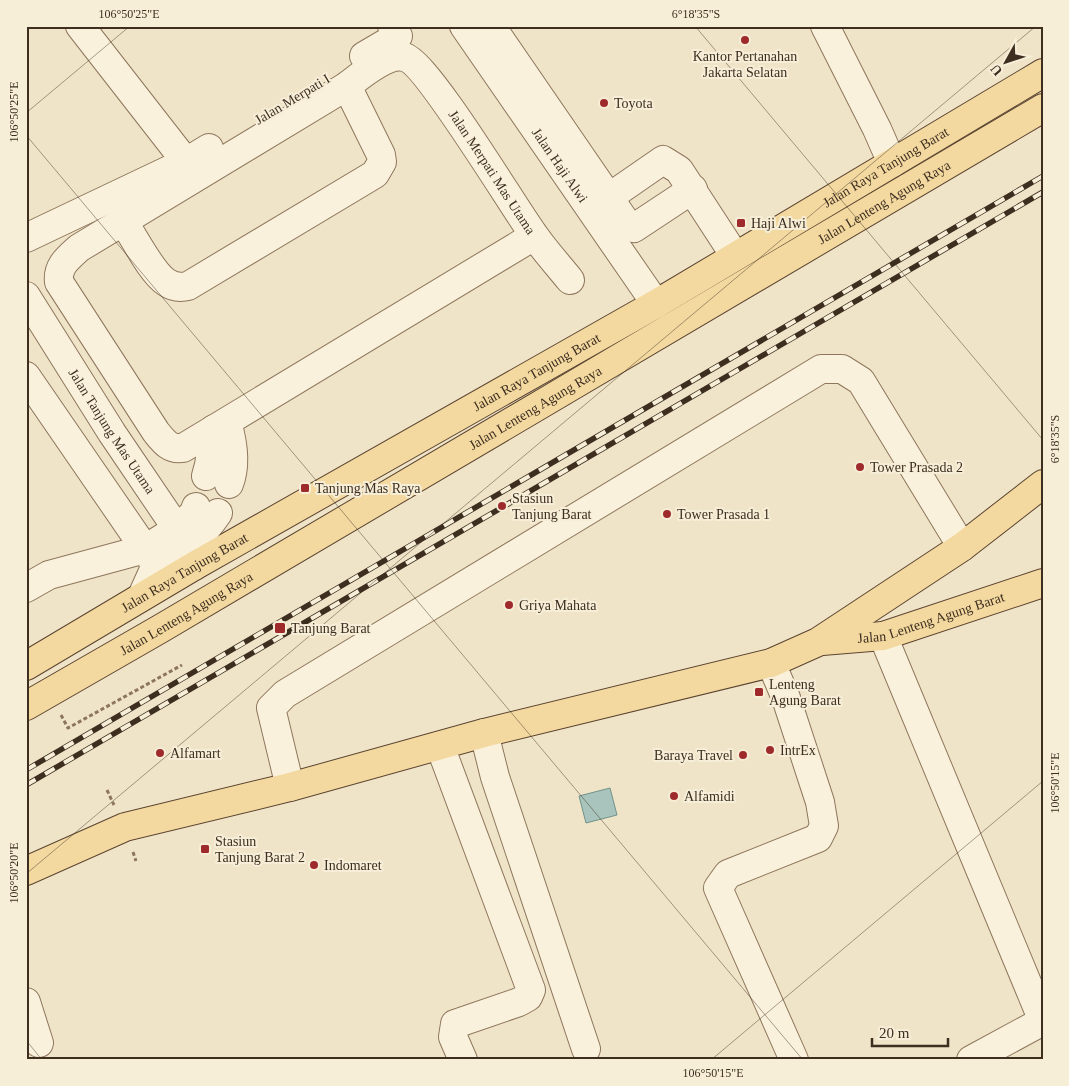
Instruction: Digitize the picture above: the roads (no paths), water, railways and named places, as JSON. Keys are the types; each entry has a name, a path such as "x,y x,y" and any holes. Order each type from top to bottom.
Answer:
{"main road":[{"name":"Jalan Raya Tanjung Barat","path":"26,666 142,596 185,548 656,304 1043,73"},
{"name":"Jalan Lenteng Agung Raya","path":"37,700 1043,108"},
{"path":"26,871 125,827 290,787 484,733 771,663 818,642 962,547 1043,484"},
{"name":"Jalan Lenteng Agung Barat","path":"818,642 883,636 1043,583"},
{"path":"142,596 160,629"}],"street":[{"path":"80,26 186,162"},
{"name":"Jalan Haji Alwi","path":"464,26 656,304"},
{"path":"491,26 624,220 634,228 693,189"},
{"path":"825,26 892,163"},
{"name":"Jalan Merpati I","path":"26,238 186,162 395,31"},
{"name":"Jalan Merpati Mas Utama","path":"346,86 392,57 402,57 415,64 450,108 534,236 570,280"},
{"path":"123,221 156,272 165,282 181,288 188,286 374,174 382,162 381,155 346,86 78,248 64,262 58,274 58,282 156,432 166,443 177,449 183,448 220,426 534,236"},
{"path":"608,198 663,160 679,170 735,256"},
{"name":"Jalan Tanjung Mas Utama","path":"26,296 185,548"},
{"path":"290,787 272,708 285,694 821,370 842,369 861,381 962,547"},
{"path":"26,376 150,557 142,596"},
{"path":"217,480 232,477 232,438 220,426"},
{"path":"26,588 49,575 150,557 185,548 194,513 207,510"},
{"path":"883,636 1043,1021 971,1060"},
{"path":"771,663 786,698 820,802 824,826 818,838 728,874 718,888 794,1060"},
{"path":"484,733 495,777 586,1049"},
{"path":"440,746 531,990 528,997 519,1002 455,1024 454,1037 463,1060"},
{"path":"26,1002 39,1043"}],"water":[{"path":"610,788 617,815 586,823 579,796"}],"railway":[{"path":"26,770 1043,176"},
{"path":"26,785 1043,192"}],"place":[{"name":"Kantor Pertanahan Jakarta Selatan","path":"745,40"},
{"name":"Toyota","path":"604,103"},
{"name":"Haji Alwi","path":"741,223"},
{"name":"Tower Prasada 2","path":"860,467"},
{"name":"Tanjung Mas Raya","path":"305,488"},
{"name":"Stasiun Tanjung Barat","path":"502,506"},
{"name":"Tower Prasada 1","path":"667,514"},
{"name":"Griya Mahata","path":"509,605"},
{"name":"Tanjung Barat","path":"280,628"},
{"name":"Lenteng Agung Barat","path":"759,692"},
{"name":"IntrEx","path":"770,750"},
{"name":"Alfamart","path":"160,753"},
{"name":"Baraya Travel","path":"743,755"},
{"name":"Alfamidi","path":"674,796"},
{"name":"Stasiun Tanjung Barat 2","path":"205,849"},
{"name":"Indomaret","path":"314,865"}]}
